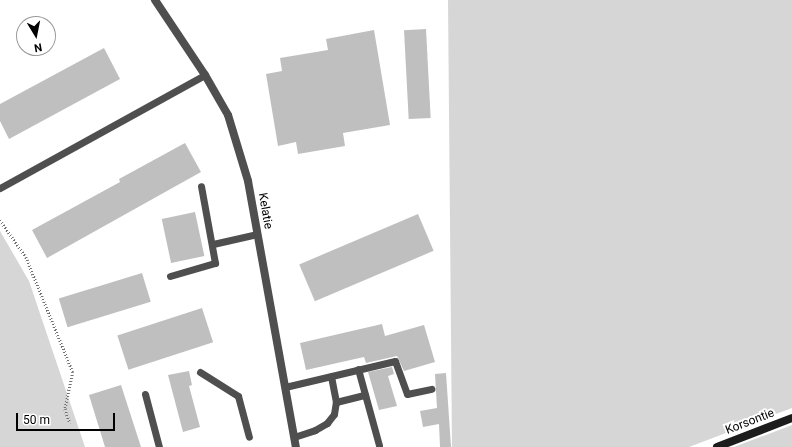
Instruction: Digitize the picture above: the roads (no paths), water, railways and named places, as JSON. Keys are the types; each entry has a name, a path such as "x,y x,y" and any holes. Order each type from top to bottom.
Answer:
{"main road":[{"name":"Korsontie","path":"717,447 792,418"}],"street":[{"name":"Kelatie","path":"155,0 205,75 228,115 246,172 296,447"}],"lane":[{"path":"0,188 205,75"},
{"path":"170,276 215,263 213,244 201,186"},
{"path":"213,244 257,234"},
{"path":"285,387 395,360 407,394 431,389"},
{"path":"358,369 379,445"},
{"path":"200,372 238,396 249,437"},
{"path":"294,437 327,423 334,414 336,402 331,376"},
{"path":"145,394 159,447"},
{"path":"336,402 365,395"}]}
